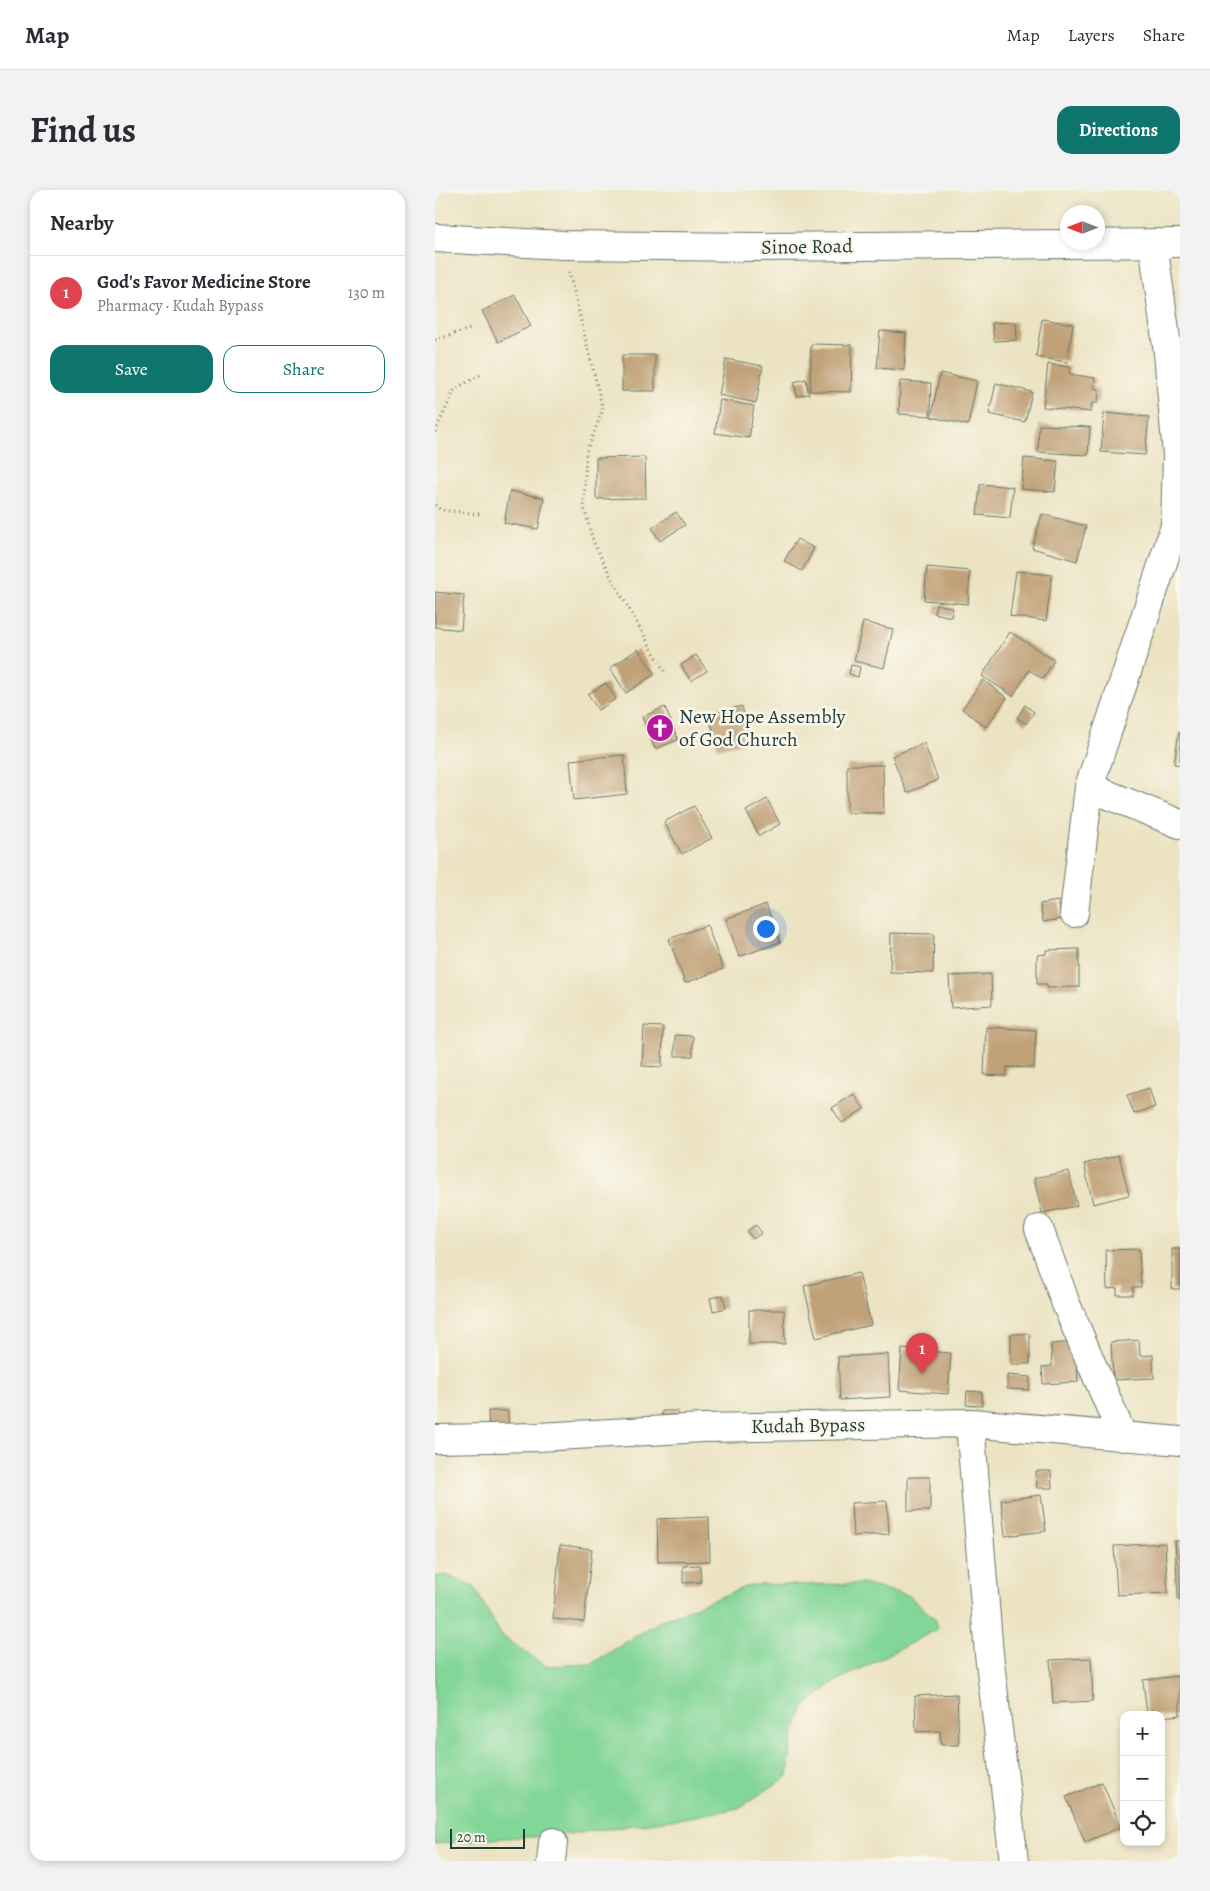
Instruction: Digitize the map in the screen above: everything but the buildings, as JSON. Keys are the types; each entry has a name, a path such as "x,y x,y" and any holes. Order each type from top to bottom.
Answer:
{"main road":[{"name":"Sinoe Road","path":"435,238 563,245 758,247 1180,243"},
{"path":"1075,913 1089,787 1175,526 1177,455 1168,353 1153,243"},
{"path":"1089,787 1180,824"},
{"path":"1039,1229 1066,1304 1123,1437"},
{"path":"970,1423 989,1654 1014,1861"},
{"name":"Kudah Bypass","path":"435,1439 538,1437 703,1428 970,1423 1180,1441"}],"path":[{"path":"563,245 603,410 586,452 584,507 593,540 612,579 666,674"},
{"path":"435,340 473,328"},
{"path":"435,432 455,389 482,374"},
{"path":"435,505 441,510 480,514"}],"green space":[{"path":"447,1575 474,1587 501,1635 545,1666 591,1664 662,1620 750,1585 862,1584 908,1595 934,1618 938,1629 833,1683 804,1707 792,1740 788,1776 739,1808 678,1819 553,1836 435,1844 435,1577"}],"place":[{"name":"New Hope Assembly of God Church","path":"660,728"},
{"name":"God's Favor Medicine Store","path":"922,1374"}]}
